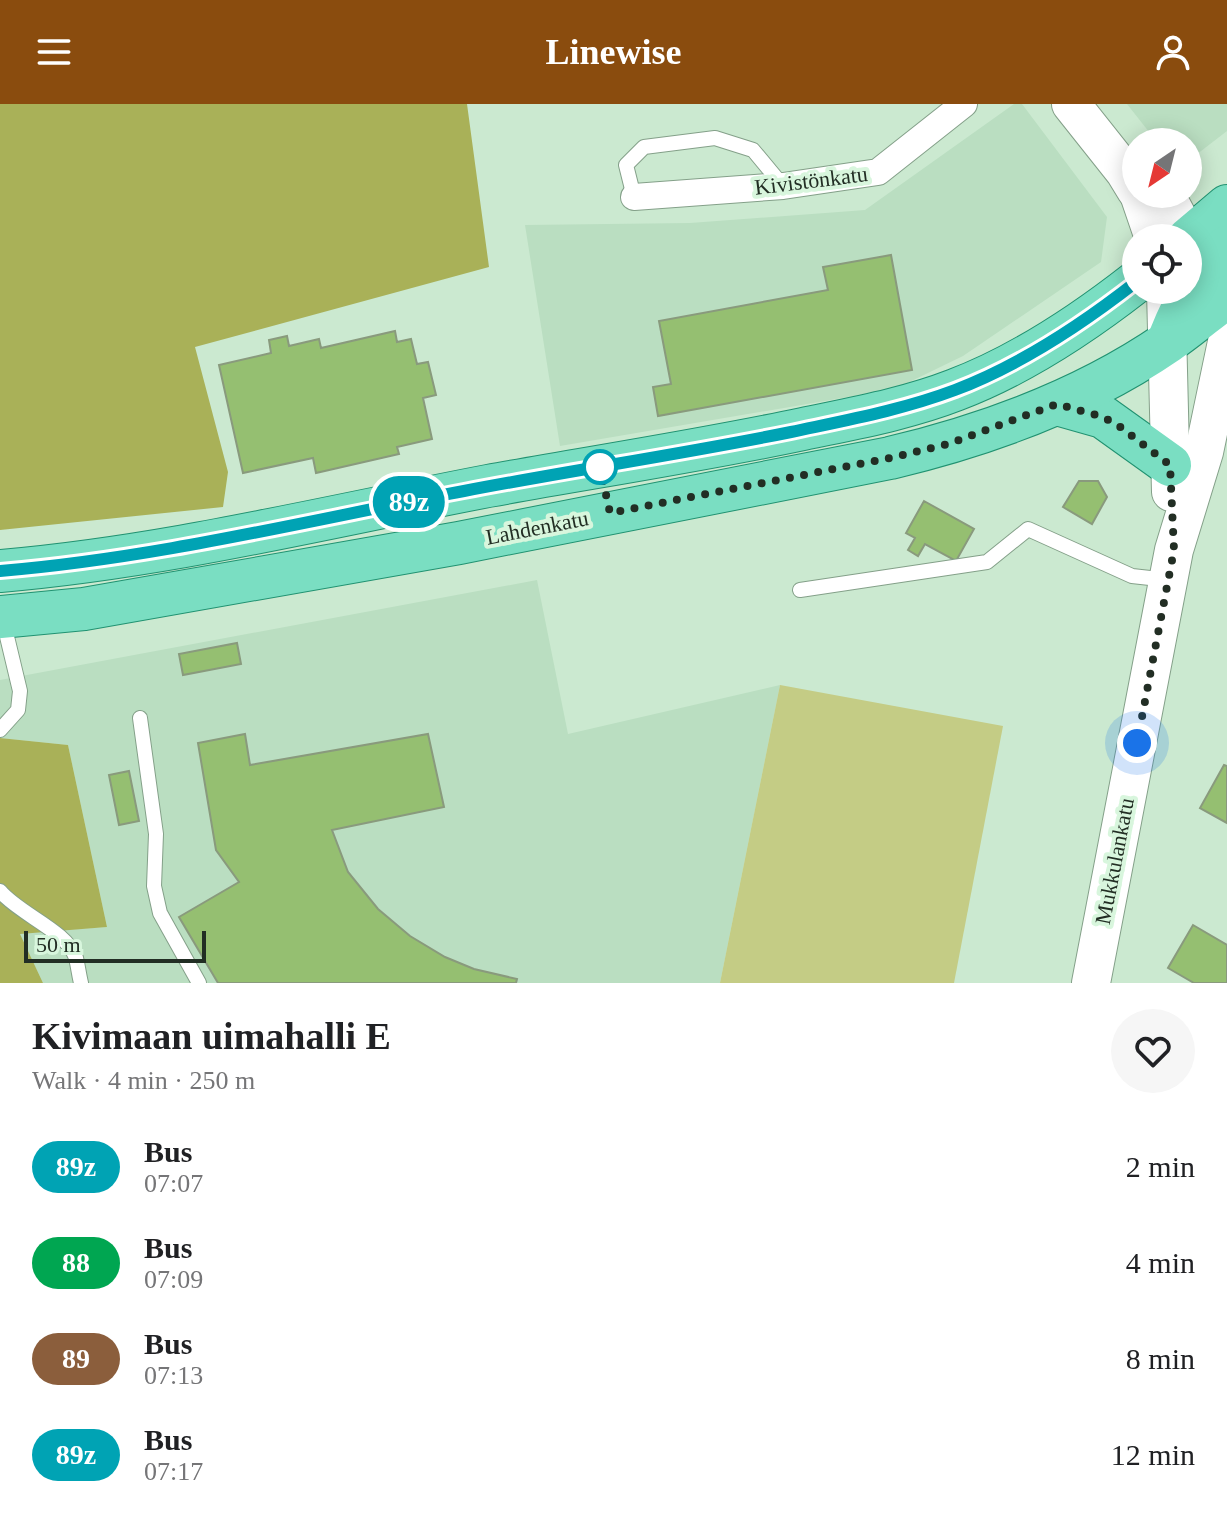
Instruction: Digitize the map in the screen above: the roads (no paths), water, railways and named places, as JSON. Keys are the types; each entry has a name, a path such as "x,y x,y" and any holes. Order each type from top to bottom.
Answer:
{"main road":[{"path":"1167,343 1227,206"},
{"path":"0,571 74,564 214,540 490,486 716,447 895,410 956,390 1016,362 1083,321 1122,292"},
{"name":"Lahdenkatu","path":"1,612 84,609 444,546 890,458 948,444 1057,404 1167,343"},
{"path":"1057,404 1103,417 1170,465"}],"street":[{"name":"Kivistönkatu","path":"634,197 783,186 878,172 964,104"},
{"path":"1071,104 1122,166"},
{"path":"1173,208 1203,260"},
{"name":"Mukkulankatu","path":"1166,304 1171,565"},
{"name":"Mukkulankatu","path":"1091,983 1171,565 1204,452 1227,342"}],"lane":[{"path":"634,197 626,165 644,147 715,138 753,150 783,186"},
{"path":"800,590 987,562 1028,529 1132,576 1171,565"},
{"path":"0,730 18,710 20,691 1,612"},
{"path":"140,718 156,834 154,886 160,913 199,983"},
{"path":"0,891 8,901 66,941 75,955 81,983"}]}
